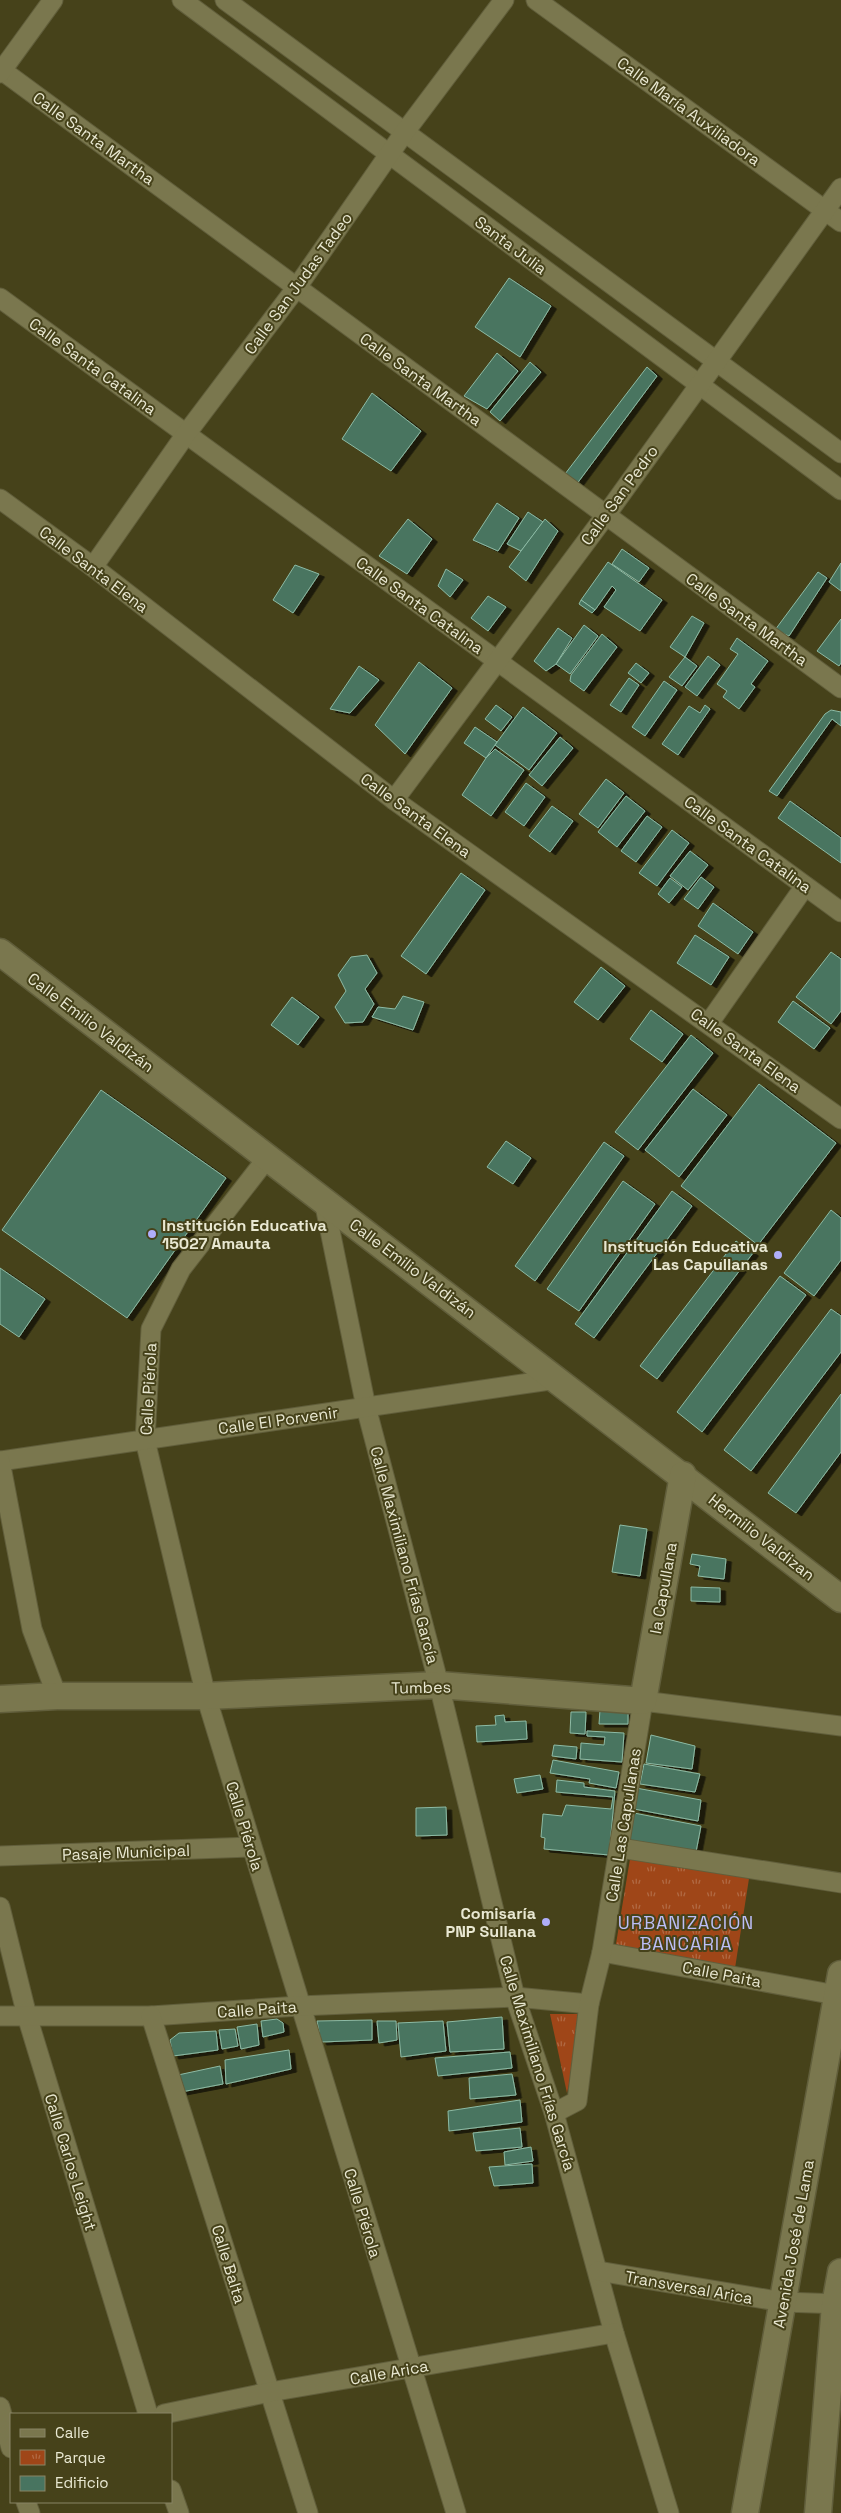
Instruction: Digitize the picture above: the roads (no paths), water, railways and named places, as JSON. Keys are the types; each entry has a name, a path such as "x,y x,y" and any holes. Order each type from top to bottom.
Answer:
{"street":[{"path":"1,71 53,0"},
{"name":"Santa Julia","path":"182,0 698,386 841,490"},
{"name":"Santa Julia","path":"225,0 841,453"},
{"name":"Calle San Judas Tadeo","path":"92,567 186,434 297,287 404,133 504,0"},
{"name":"Calle María Auxiliadora","path":"536,0 841,222"},
{"name":"Calle Santa Martha","path":"1,71 841,688"},
{"name":"Calle San Pedro","path":"394,800 606,515 841,188"},
{"name":"Calle Santa Catalina","path":"0,298 841,912"},
{"name":"Calle Santa Elena","path":"0,499 92,567 394,800 841,1119"},
{"path":"709,1023 805,886"},
{"name":"Calle Emilio Valdizán","path":"0,952 683,1475"},
{"name":"Calle Piérola","path":"268,1157 181,1269 152,1329 145,1440 206,1696 299,2006 456,2513"},
{"name":"Calle Maximiliano Frías García","path":"324,1201 366,1407 439,1685 515,1997 554,2113 614,2333 669,2513"},
{"name":"Calle El Porvenir","path":"0,1461 557,1379"},
{"path":"0,1461 32,1629 57,1696"},
{"name":"Hermilio Valdizan","path":"683,1475 841,1599"},
{"name":"la Capullana","path":"643,1700 683,1475"},
{"name":"Tumbes","path":"0,1699 57,1696 206,1696 439,1685 643,1700 841,1726"},
{"name":"Calle Las Capullanas","path":"554,2113 577,2101 589,2004 602,1952 643,1700"},
{"name":"Pasaje Municipal","path":"0,1856 251,1847"},
{"path":"620,1848 841,1884"},
{"name":"Calle Carlos Leight","path":"0,1907 27,2016 148,2413"},
{"name":"Calle Paita","path":"602,1952 840,1989"},
{"name":"Avenida José de Lama","path":"745,2513 840,1989"},
{"name":"Calle Paita","path":"0,2016 151,2016 299,2006 515,1997 589,2004"},
{"name":"Calle Balta","path":"151,2016 308,2513"},
{"name":"Transversal Arica","path":"598,2271 783,2302 838,2304"},
{"path":"818,2513 841,2272"},
{"name":"Calle Arica","path":"169,2413 270,2392 614,2333"},
{"path":"0,2407 8,2446"},
{"path":"172,2493 178,2513"}],"place":[{"name":"Institución Educativa 15027 Amauta","path":"152,1234"},
{"name":"Institución Educativa Las Capullanas","path":"778,1255"},
{"name":"Comisaría PNP Sullana","path":"546,1922"}],"district":[{"name":"URBANIZACIÓN BANCARIA","path":"686,1934"}]}
